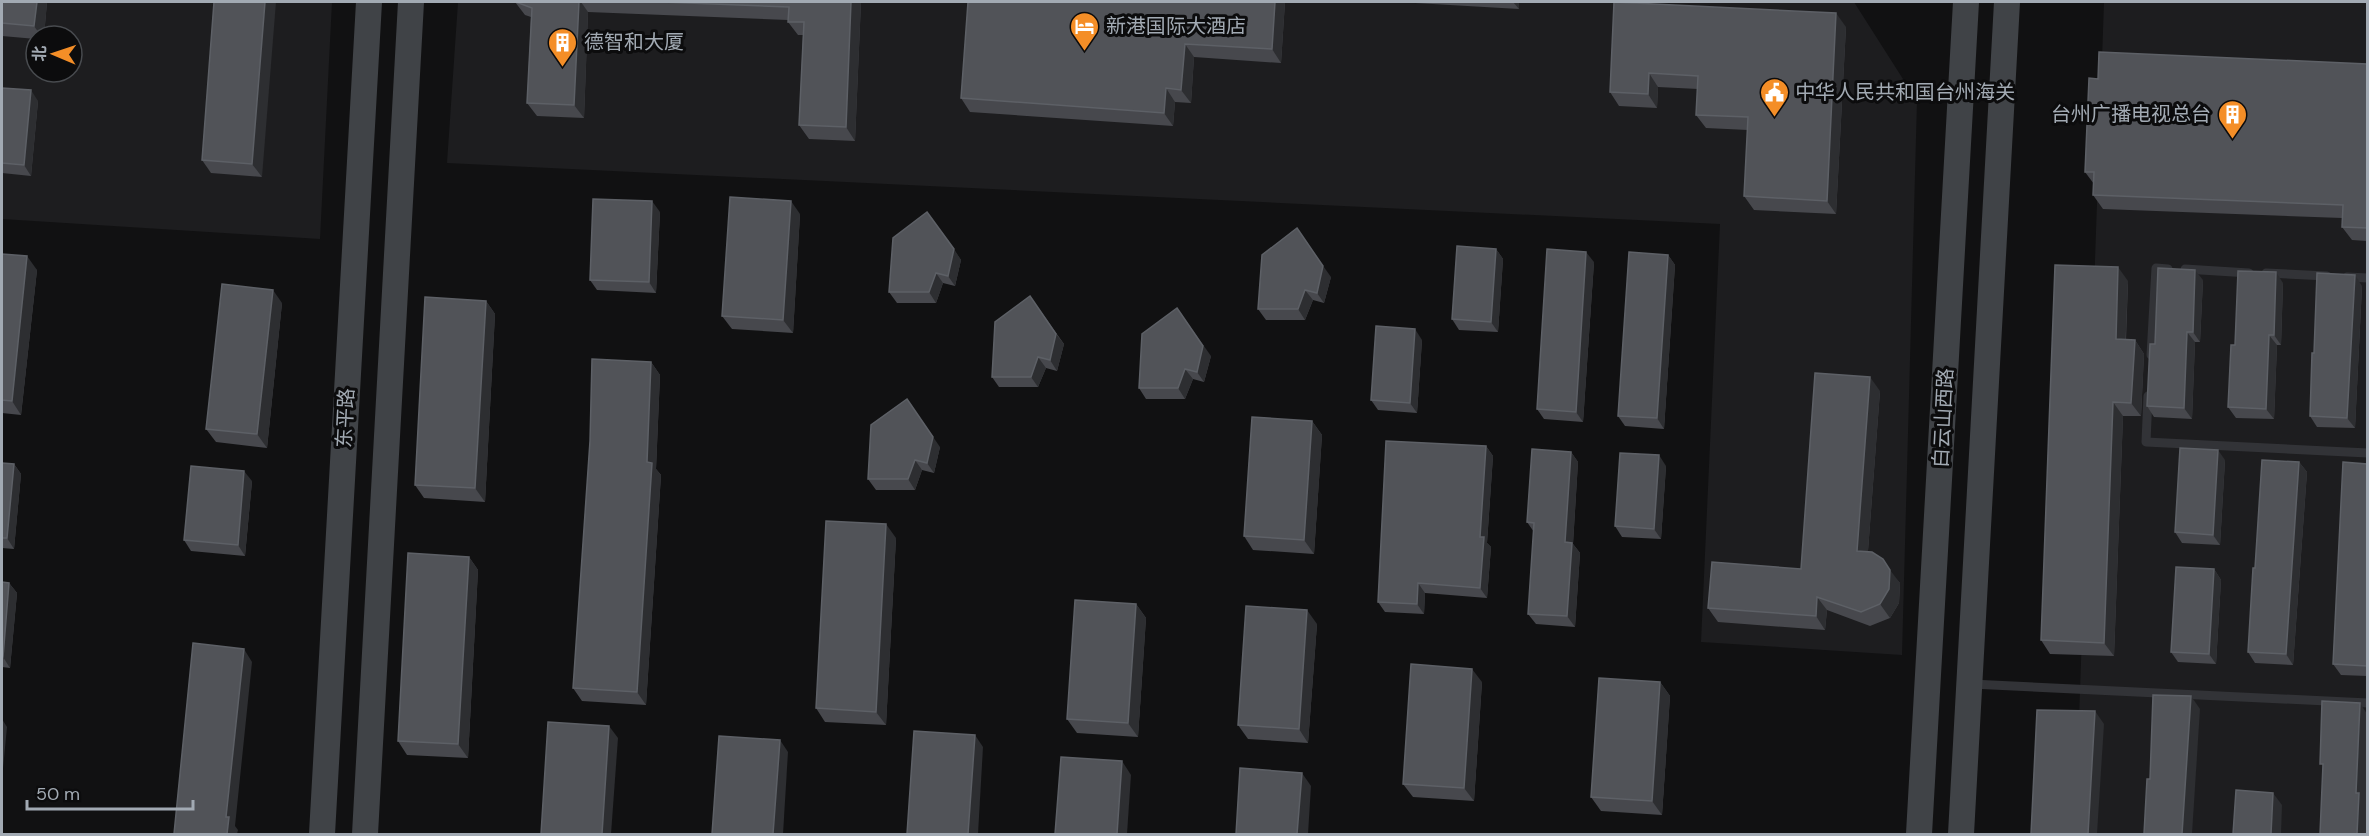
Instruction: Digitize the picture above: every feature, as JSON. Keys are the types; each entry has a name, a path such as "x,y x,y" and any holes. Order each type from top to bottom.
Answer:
{"main road":[{"name":"东平路","path":"322,834 369,2"},
{"path":"365,834 411,2"},
{"path":"1952,2 1963,68"},
{"name":"白云山西路","path":"1919,834 1966,2"},
{"name":"白云山西路","path":"1961,834 2007,2"},
{"name":"白云山西路","path":"2002,90 2024,2"}],"lane":[{"path":"2150,361 2156,268 2367,278"},
{"path":"2149,384 2146,442 2367,453"},
{"path":"1969,684 2367,703"}],"shaded area":[{"path":"2,2 332,2 320,239 2,219"},
{"path":"458,2 1854,2 1917,101 1902,655 1701,642 1720,224 447,163"},
{"path":"2104,2 2367,2 2367,834 2075,834"}],"building":[{"path":"2,2 37,2 34,24 2,23"},
{"path":"214,2 265,2 252,164 202,160"},
{"path":"516,2 579,2 574,105 527,103 532,8"},
{"path":"662,2 851,2 846,127 799,125 804,22 788,22 789,7"},
{"name":"新港国际大酒店","path":"968,2 1275,2 1272,49 1185,44 1181,90 1166,88 1164,113 961,98"},
{"name":"中华人民共和国台州海关","path":"1614,2 1836,13 1827,201 1744,196 1748,117 1696,115 1698,76 1649,73 1648,94 1610,92"},
{"name":"台州广播电视总台","path":"2099,52 2367,64 2367,228 2342,227 2343,205 2093,195 2094,172 2085,172 2089,78 2098,79"},
{"path":"2,88 31,90 24,165 2,163"},
{"path":"730,197 791,201 783,320 722,316"},
{"path":"593,199 652,201 649,282 590,280"},
{"path":"927,212 954,249 948,276 936,273 929,292 889,292 893,238"},
{"path":"1297,228 1323,266 1317,293 1305,290 1298,309 1258,309 1262,255"},
{"path":"1457,246 1496,249 1491,322 1452,319"},
{"path":"1547,249 1586,252 1576,412 1537,409"},
{"path":"1629,252 1668,255 1657,418 1618,416"},
{"path":"2,254 27,256 12,401 2,400"},
{"path":"2055,265 2118,267 2116,339 2135,340 2131,403 2113,402 2104,643 2041,640"},
{"path":"2158,268 2195,270 2193,332 2187,332 2184,408 2147,406 2150,344 2155,344"},
{"path":"2238,271 2276,272 2274,335 2269,335 2266,409 2228,407 2231,345 2235,345"},
{"path":"2317,273 2355,275 2347,418 2310,416"},
{"path":"222,284 273,290 257,434 206,429"},
{"path":"1030,296 1056,334 1050,360 1038,357 1031,377 992,377 995,322"},
{"path":"425,297 486,301 475,488 415,485"},
{"path":"1177,308 1203,346 1197,372 1185,369 1178,388 1139,388 1142,334"},
{"path":"1376,326 1415,329 1410,403 1371,400"},
{"path":"592,359 651,362 647,462 652,463 637,692 573,688 590,441"},
{"path":"1815,373 1870,377 1857,551 1872,552 1883,559 1890,570 1889,589 1880,604 1861,612 1817,597 1816,616 1708,608 1712,562 1801,569"},
{"path":"907,399 933,437 927,463 915,460 908,479 868,479 871,425"},
{"path":"1252,417 1312,421 1304,540 1244,536"},
{"path":"1386,441 1486,446 1480,537 1484,537 1480,588 1418,583 1417,604 1378,602"},
{"path":"2180,448 2218,450 2213,535 2175,532"},
{"path":"1532,449 1571,452 1565,542 1572,543 1567,616 1528,614 1534,523 1527,522"},
{"path":"1620,453 1659,455 1654,529 1615,526"},
{"path":"2262,460 2299,462 2286,654 2248,652"},
{"path":"2343,462 2367,464 2367,666 2333,664"},
{"path":"2,463 14,464 7,538 2,538"},
{"path":"191,466 244,471 238,545 184,540"},
{"path":"826,521 886,524 876,712 816,708"},
{"path":"408,553 469,557 458,744 398,741"},
{"path":"2176,567 2214,569 2209,654 2171,652"},
{"path":"2,582 9,583 3,657 2,657"},
{"path":"1075,600 1136,604 1128,723 1067,719"},
{"path":"1246,606 1307,610 1299,729 1238,725"},
{"path":"193,643 244,649 226,817 229,817 227,834 174,834"},
{"path":"1411,664 1472,669 1464,788 1403,784"},
{"path":"1599,678 1660,682 1652,801 1591,797"},
{"path":"2153,695 2191,696 2182,834 2144,834 2147,779 2150,779"},
{"path":"2322,701 2360,703 2356,793 2359,793 2357,834 2320,834 2323,764 2320,764"},
{"path":"2037,710 2095,711 2088,834 2031,834"},
{"path":"548,722 609,726 602,834 541,834"},
{"path":"914,731 975,735 968,834 907,834"},
{"path":"719,736 780,740 773,834 712,834"},
{"path":"1061,757 1122,761 1117,834 1055,834"},
{"path":"1240,768 1302,773 1297,834 1236,834"},
{"path":"2236,790 2273,793 2271,834 2233,834"}],"place":[{"name":"新港国际大酒店","path":"1085,52"},
{"name":"德智和大厦","path":"563,68"},
{"name":"中华人民共和国台州海关","path":"1774,118"},
{"name":"台州广播电视总台","path":"2232,140"}]}
